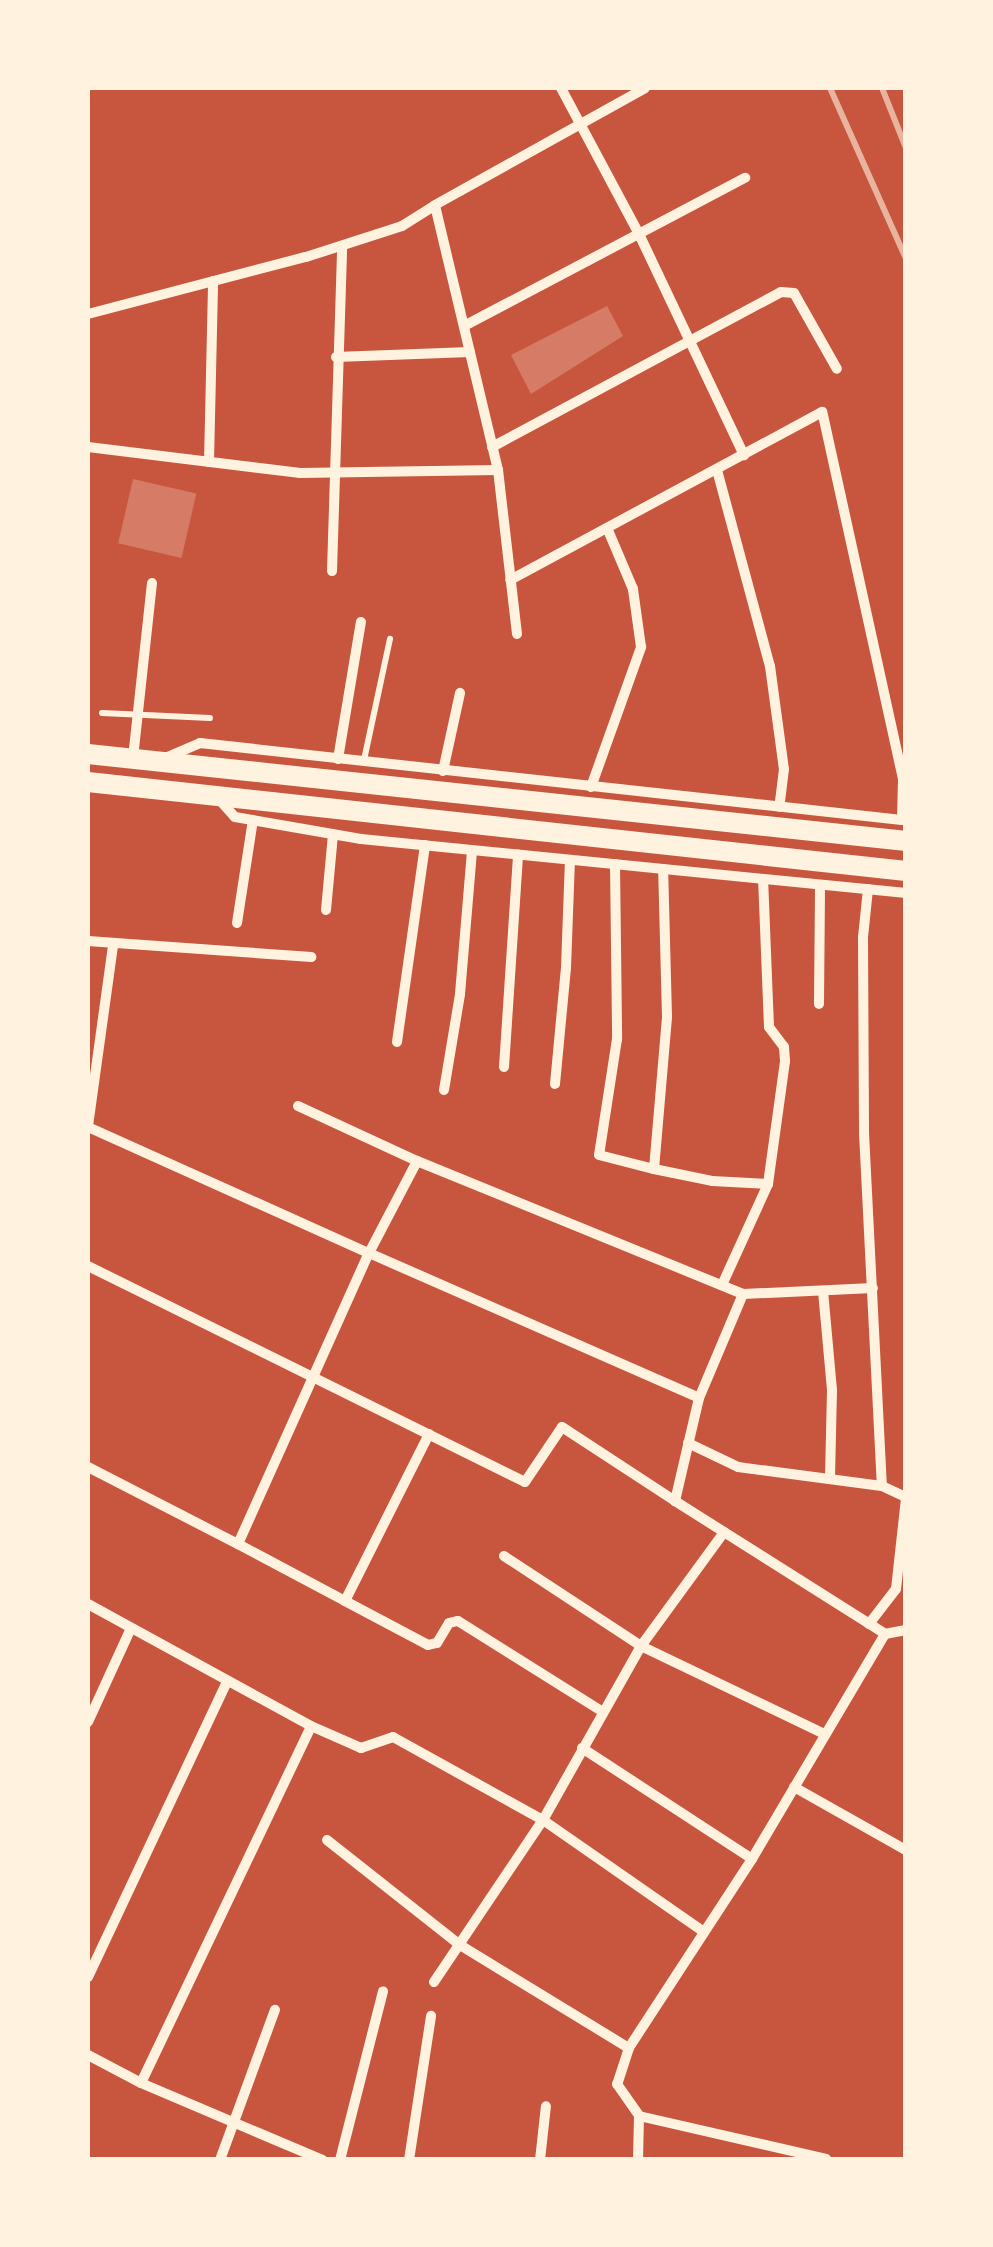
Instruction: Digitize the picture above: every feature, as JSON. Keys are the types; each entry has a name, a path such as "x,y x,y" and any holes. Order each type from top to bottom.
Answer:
{"highway":[{"path":"88,754 906,841"},
{"path":"88,782 906,871"}],"street":[{"path":"561,88 583,122 639,234 744,455"},
{"path":"88,314 342,246 402,226 645,88"},
{"path":"464,326 744,178"},
{"path":"435,205 498,470 517,634"},
{"path":"332,571 342,246"},
{"path":"208,462 213,282"},
{"path":"492,447 781,292 794,293 837,369"},
{"path":"336,357 470,352"},
{"path":"158,761 200,743 902,820 903,779 822,412 510,580"},
{"path":"88,447 334,474 498,470"},
{"path":"717,470 770,666 784,769 779,807"},
{"path":"592,787 640,647 633,589 608,530"},
{"path":"132,758 152,583"},
{"path":"338,758 361,622"},
{"path":"443,770 460,692"},
{"path":"215,795 235,817 332,834 906,894"},
{"path":"237,924 254,820"},
{"path":"326,910 332,834"},
{"path":"396,1042 425,845"},
{"path":"444,1090 460,994 472,850"},
{"path":"504,1067 518,854"},
{"path":"555,1084 570,860"},
{"path":"615,864 617,1039 598,1155 712,1181 768,1184"},
{"path":"654,1169 667,1017 663,869"},
{"path":"722,1286 768,1184 785,1062 784,1047 769,1026 763,878"},
{"path":"819,1004 820,885"},
{"path":"868,889 864,936 864,1114 882,1486"},
{"path":"88,941 311,957"},
{"path":"113,945 88,1127 699,1398"},
{"path":"298,1106 417,1160 743,1294 874,1288"},
{"path":"238,1544 369,1253 417,1160"},
{"path":"88,1266 525,1482 562,1427 885,1634 906,1630"},
{"path":"823,1291 832,1390 830,1479"},
{"path":"675,1500 699,1398 743,1294"},
{"path":"345,1601 428,1434"},
{"path":"688,1443 738,1467 882,1486 906,1497 896,1589 869,1624"},
{"path":"88,1467 428,1645 436,1643 449,1623 458,1622 603,1712"},
{"path":"434,1982 543,1820 641,1646 724,1532"},
{"path":"504,1556 641,1646 825,1734"},
{"path":"88,1604 227,1682 361,1748 393,1737 543,1820 703,1931"},
{"path":"88,1722 131,1628"},
{"path":"638,2160 640,2116 617,2084 629,2048 752,1859 885,1634"},
{"path":"88,1977 227,1682"},
{"path":"141,2083 311,1726"},
{"path":"582,1748 752,1859"},
{"path":"794,1787 906,1850"},
{"path":"327,1840 460,1945 629,2048"},
{"path":"340,2160 384,1991"},
{"path":"220,2160 275,2010"},
{"path":"409,2160 432,2016"},
{"path":"88,2055 141,2083 322,2160"},
{"path":"540,2160 546,2106"},
{"path":"640,2116 826,2159"}],"lane":[{"path":"363,762 390,639"},
{"path":"102,713 210,718"}],"building":[{"path":"607,306 623,336 531,394 511,355"},
{"path":"133,479 196,494 181,558 118,543"}],"railway":[{"path":"830,88 906,259"},
{"path":"882,88 906,148"}]}
